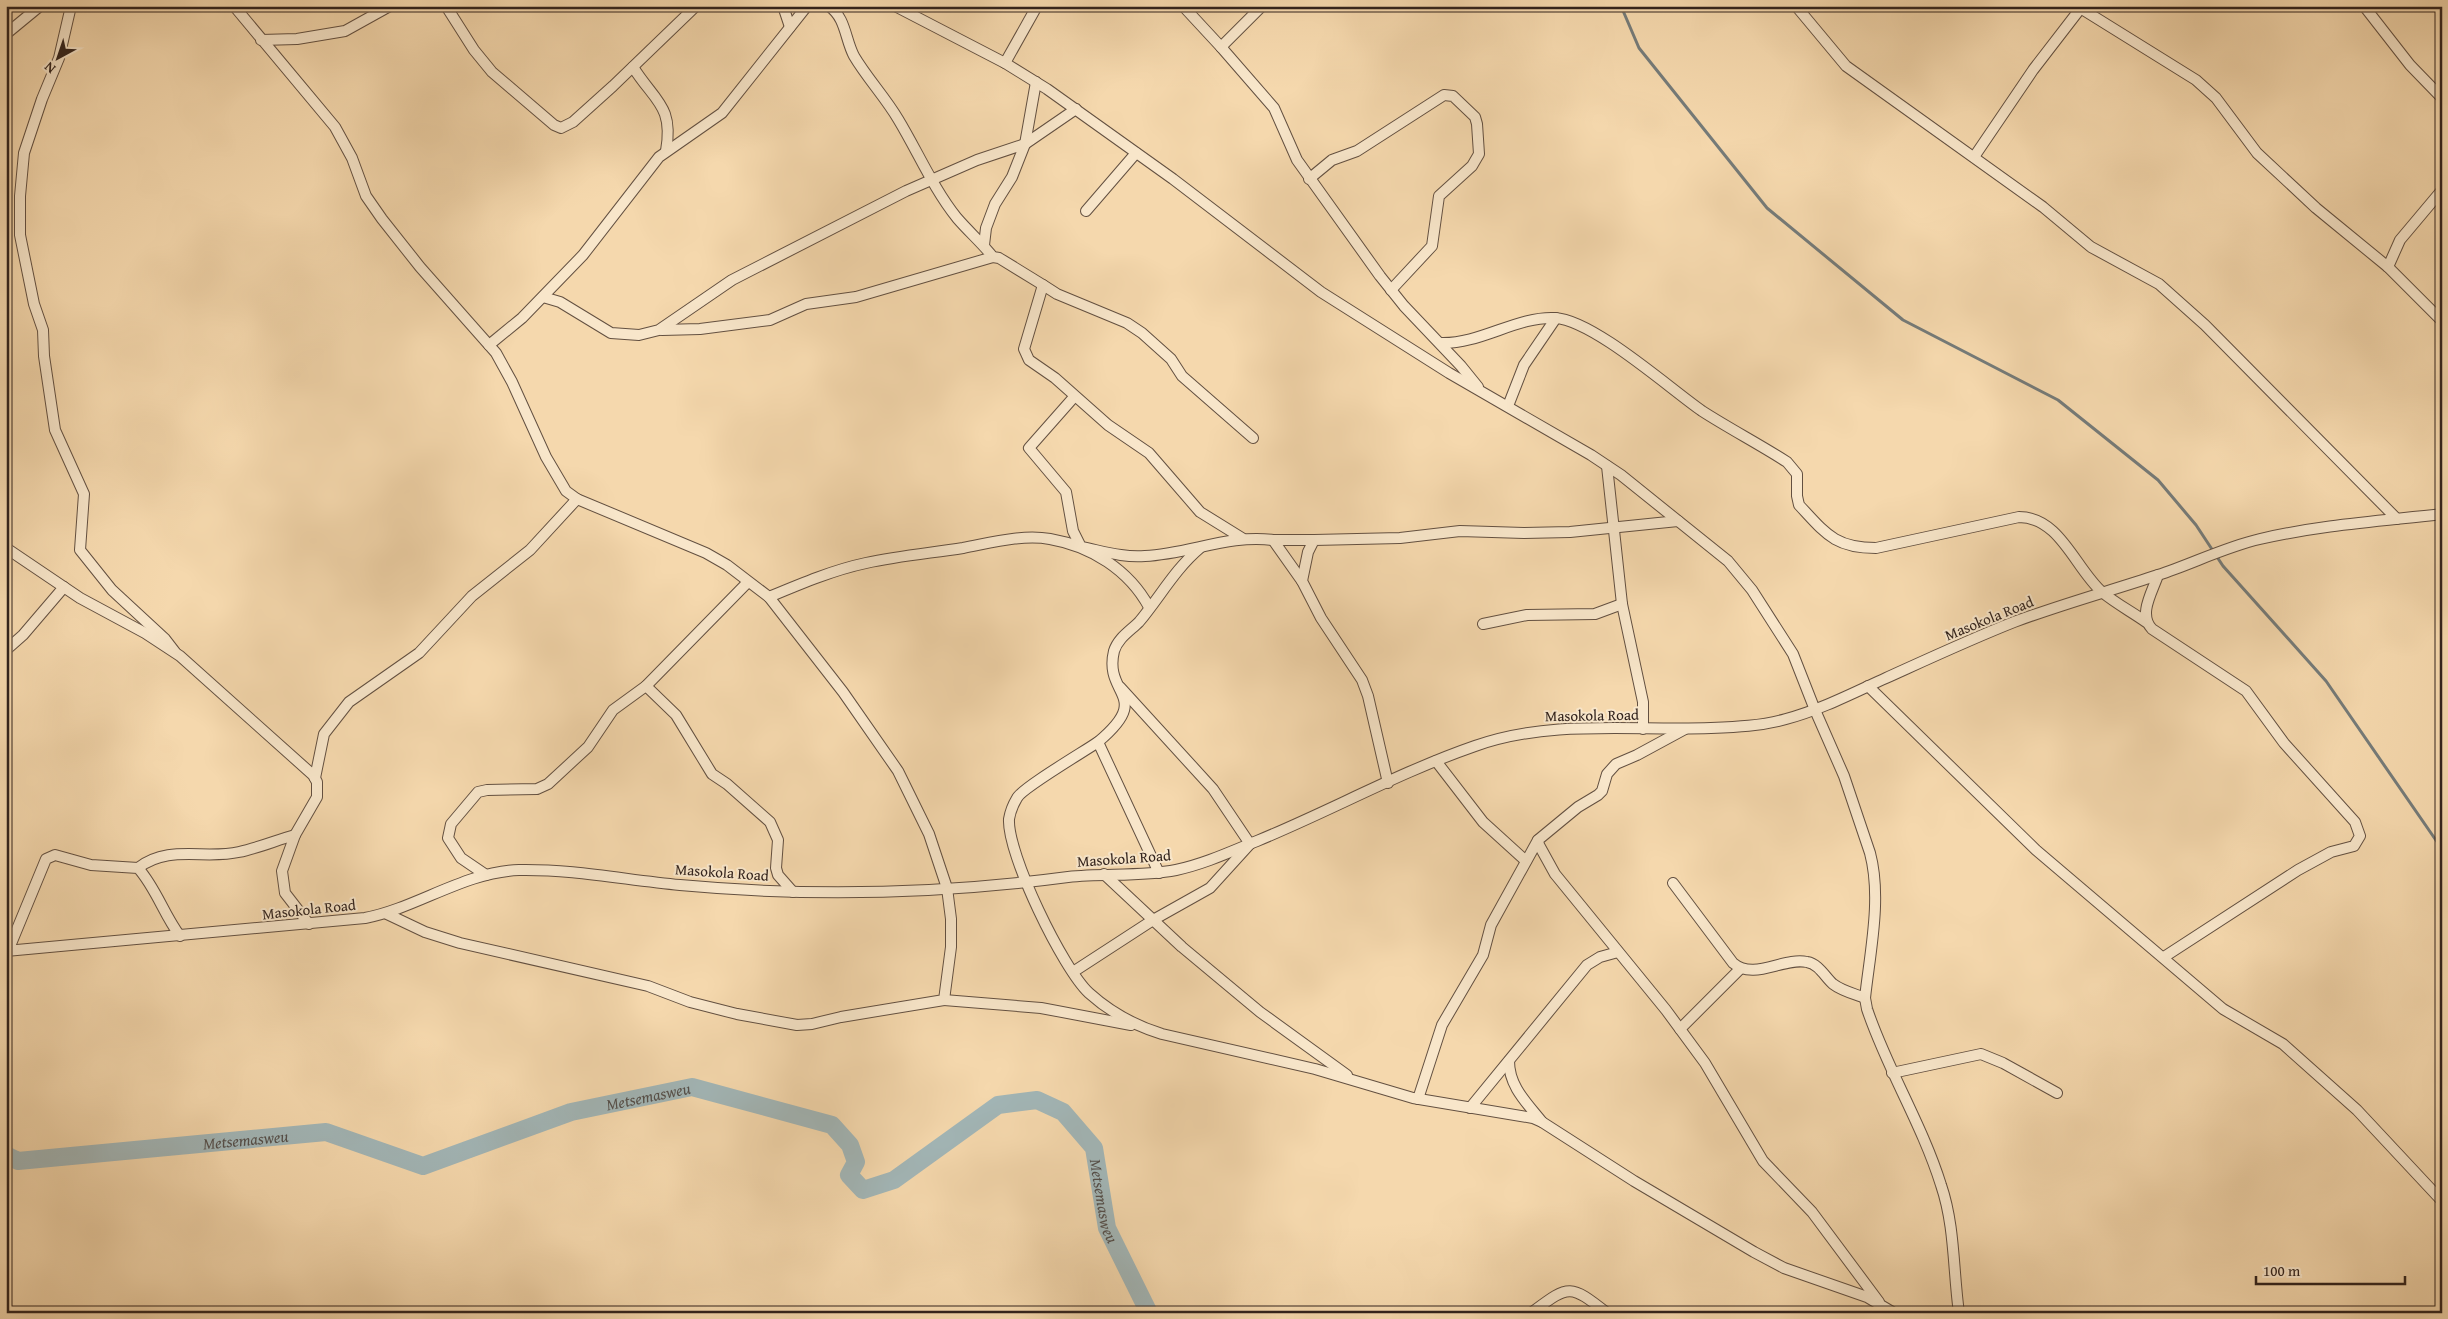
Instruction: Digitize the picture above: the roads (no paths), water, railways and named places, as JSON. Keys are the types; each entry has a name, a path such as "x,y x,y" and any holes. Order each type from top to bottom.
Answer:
{"street":[{"path":"6,34 40,6"},
{"path":"71,6 59,58 42,99 24,153 20,196 20,235 34,304 43,330 44,356 54,430 84,494 80,550 112,590 165,639 175,652 315,778"},
{"path":"234,6 335,127 352,158 366,196 382,219 420,267 489,345 512,382 546,457 566,490 577,499 706,554 727,565 769,597 843,692 898,771 929,834 947,888 952,919 944,1000"},
{"path":"261,40 297,39 345,31 390,6"},
{"path":"446,6 474,50 492,72 554,125 561,128 573,122 696,6"},
{"path":"783,6 790,27"},
{"path":"489,345 543,297 603,232 633,190 666,150 722,113 807,6"},
{"path":"829,6 841,18 848,44 855,58 886,100 933,180 958,218 994,257"},
{"path":"895,6 1005,63 1036,82 1136,153 1321,292 1481,392 1508,406 1607,466 1728,561 1752,590 1793,654 1844,776 1872,864 1874,907 1865,998 1874,1030 1942,1185 1951,1224 1959,1313"},
{"path":"1005,63 1037,6"},
{"path":"1183,6 1274,108 1293,151 1309,179 1391,290 1441,343 1481,392"},
{"path":"1221,47 1262,6"},
{"path":"1796,6 1846,66 2043,207 2091,247 2159,284 2205,325 2397,519 2442,514"},
{"path":"2364,6 2410,66 2442,98"},
{"path":"1974,157 2033,70 2079,7 2196,80 2216,98 2257,153 2316,208 2388,267 2442,321"},
{"path":"633,67 666,110 669,129 666,150"},
{"path":"984,245 986,228 995,204 1012,177 1025,144 1036,82"},
{"path":"1309,179 1332,160 1357,151 1444,95 1453,96 1474,117 1477,124 1479,154 1472,166 1439,196 1432,246 1391,290"},
{"path":"659,330 732,280 862,212 977,160 1025,144 1076,109"},
{"path":"1086,211 1136,153"},
{"path":"2388,267 2400,240 2442,190"},
{"path":"543,297 565,305 611,333 639,336 659,330 700,329 770,320 806,304 856,297 994,257 999,258 1057,294 1128,323 1172,360 1182,376 1253,438"},
{"path":"558,281 560,295 565,305"},
{"path":"1043,285 1026,341 1026,355 1029,360 1055,378 1074,397 1108,425 1149,453 1200,512 1242,538"},
{"path":"1441,343 1467,342 1542,319 1556,318 1584,328 1625,353 1701,410 1787,462 1797,474 1799,505 1842,544 1857,548 1876,548 2019,517 2029,517 2043,524 2060,538 2102,591 2146,622 2152,629 2246,691 2284,743 2355,822 2360,831 2360,836 2354,846 2331,852 2298,870 2164,956"},
{"path":"1508,406 1524,366 1556,318"},
{"path":"1074,397 1029,448 1066,492 1073,531 1081,547 1126,576 1140,591 1149,607"},
{"path":"1607,466 1612,526 1622,604 1643,702 1643,729"},
{"path":"309,924 285,893 283,865 295,835 317,797 318,792 315,778 324,734 349,702 419,653 472,596 530,550 577,499"},
{"name":"Masokola Road","path":"7,951 309,924 387,914 486,875 518,870 587,872 679,884 793,892 886,892 1026,884 1104,874 1159,873 1185,868 1250,844 1436,761 1480,744 1551,729 1583,727 1686,729 1755,725 1780,721 1815,710 2013,622 2102,591 2158,575 2229,548 2320,526 2397,519"},
{"path":"769,597 864,563 1005,540 1048,538 1127,556 1146,556 1200,548 1242,538 1314,540 1400,538 1460,531 1570,532 1612,526 1678,521"},
{"path":"1273,540 1302,581 1321,618 1362,680 1368,696 1388,783"},
{"path":"1302,581 1306,559 1314,540"},
{"path":"6,548 64,587 175,652"},
{"path":"1137,1026 1089,993 1073,972 1026,884 1015,852 1009,818 1017,797 1022,792 1098,742 1124,716 1124,700 1112,667 1118,642 1149,607 1180,566 1200,548"},
{"path":"2146,622 2145,614 2158,575"},
{"path":"486,875 461,858 448,838 451,824 478,792 483,790 537,789 548,784 588,747 613,710 646,686 748,582"},
{"path":"6,650 23,635 64,587"},
{"path":"1483,624 1527,615 1594,614 1622,604"},
{"path":"646,686 676,715 712,774 728,784 770,822 778,840 776,868 793,892"},
{"path":"1868,686 2036,850 2164,956 2223,1009 2283,1044 2358,1110 2442,1201"},
{"path":"1073,972 1153,920 1210,888 1222,878 1250,844 1212,789 1120,687"},
{"path":"1418,1099 1442,1025 1483,954 1491,924 1538,840 1578,807 1598,795 1602,791 1607,774 1616,764 1637,756 1686,729"},
{"path":"1098,742 1159,873"},
{"path":"1436,761 1483,822 1526,861"},
{"path":"7,951 46,859 50,856 55,855 91,865 138,868 148,860 169,853 239,852 295,835"},
{"path":"1538,840 1555,874 1680,1029 1710,1070 1763,1162 1812,1212 1879,1303"},
{"path":"138,868 148,879 168,920 180,936"},
{"path":"1104,874 1153,920 1260,1012 1354,1080"},
{"path":"1673,884 1733,963 1740,969 1751,970 1806,961 1817,967 1842,989 1865,998"},
{"path":"387,914 425,932 460,943 648,986 690,1002 737,1014 797,1025 812,1024 841,1017 944,1000 1041,1008 1137,1026 1354,1080 1381,1090 1418,1099 1542,1122"},
{"path":"1470,1108 1588,965 1600,957 1618,952"},
{"path":"1680,1029 1740,969"},
{"path":"1892,1073 1981,1054 2003,1063 2057,1093"},
{"path":"1509,1061 1509,1074 1513,1084 1542,1122 1634,1181 1754,1252 1784,1268 1879,1303 1894,1313"},
{"path":"1531,1313 1560,1292 1572,1290 1582,1293 1607,1313"}],"waterway":[{"path":"1621,6 1639,48 1767,208 1903,320 2058,400 2158,480 2196,525 2223,566 2326,681 2442,849"},
{"name":"Metsemasweu","path":"6,1155 18,1161 326,1132 423,1166 571,1112 692,1087 832,1125 850,1145 856,1162 849,1175 863,1190 894,1180 998,1105 1037,1100 1063,1112 1094,1148 1107,1228 1149,1313"}]}
